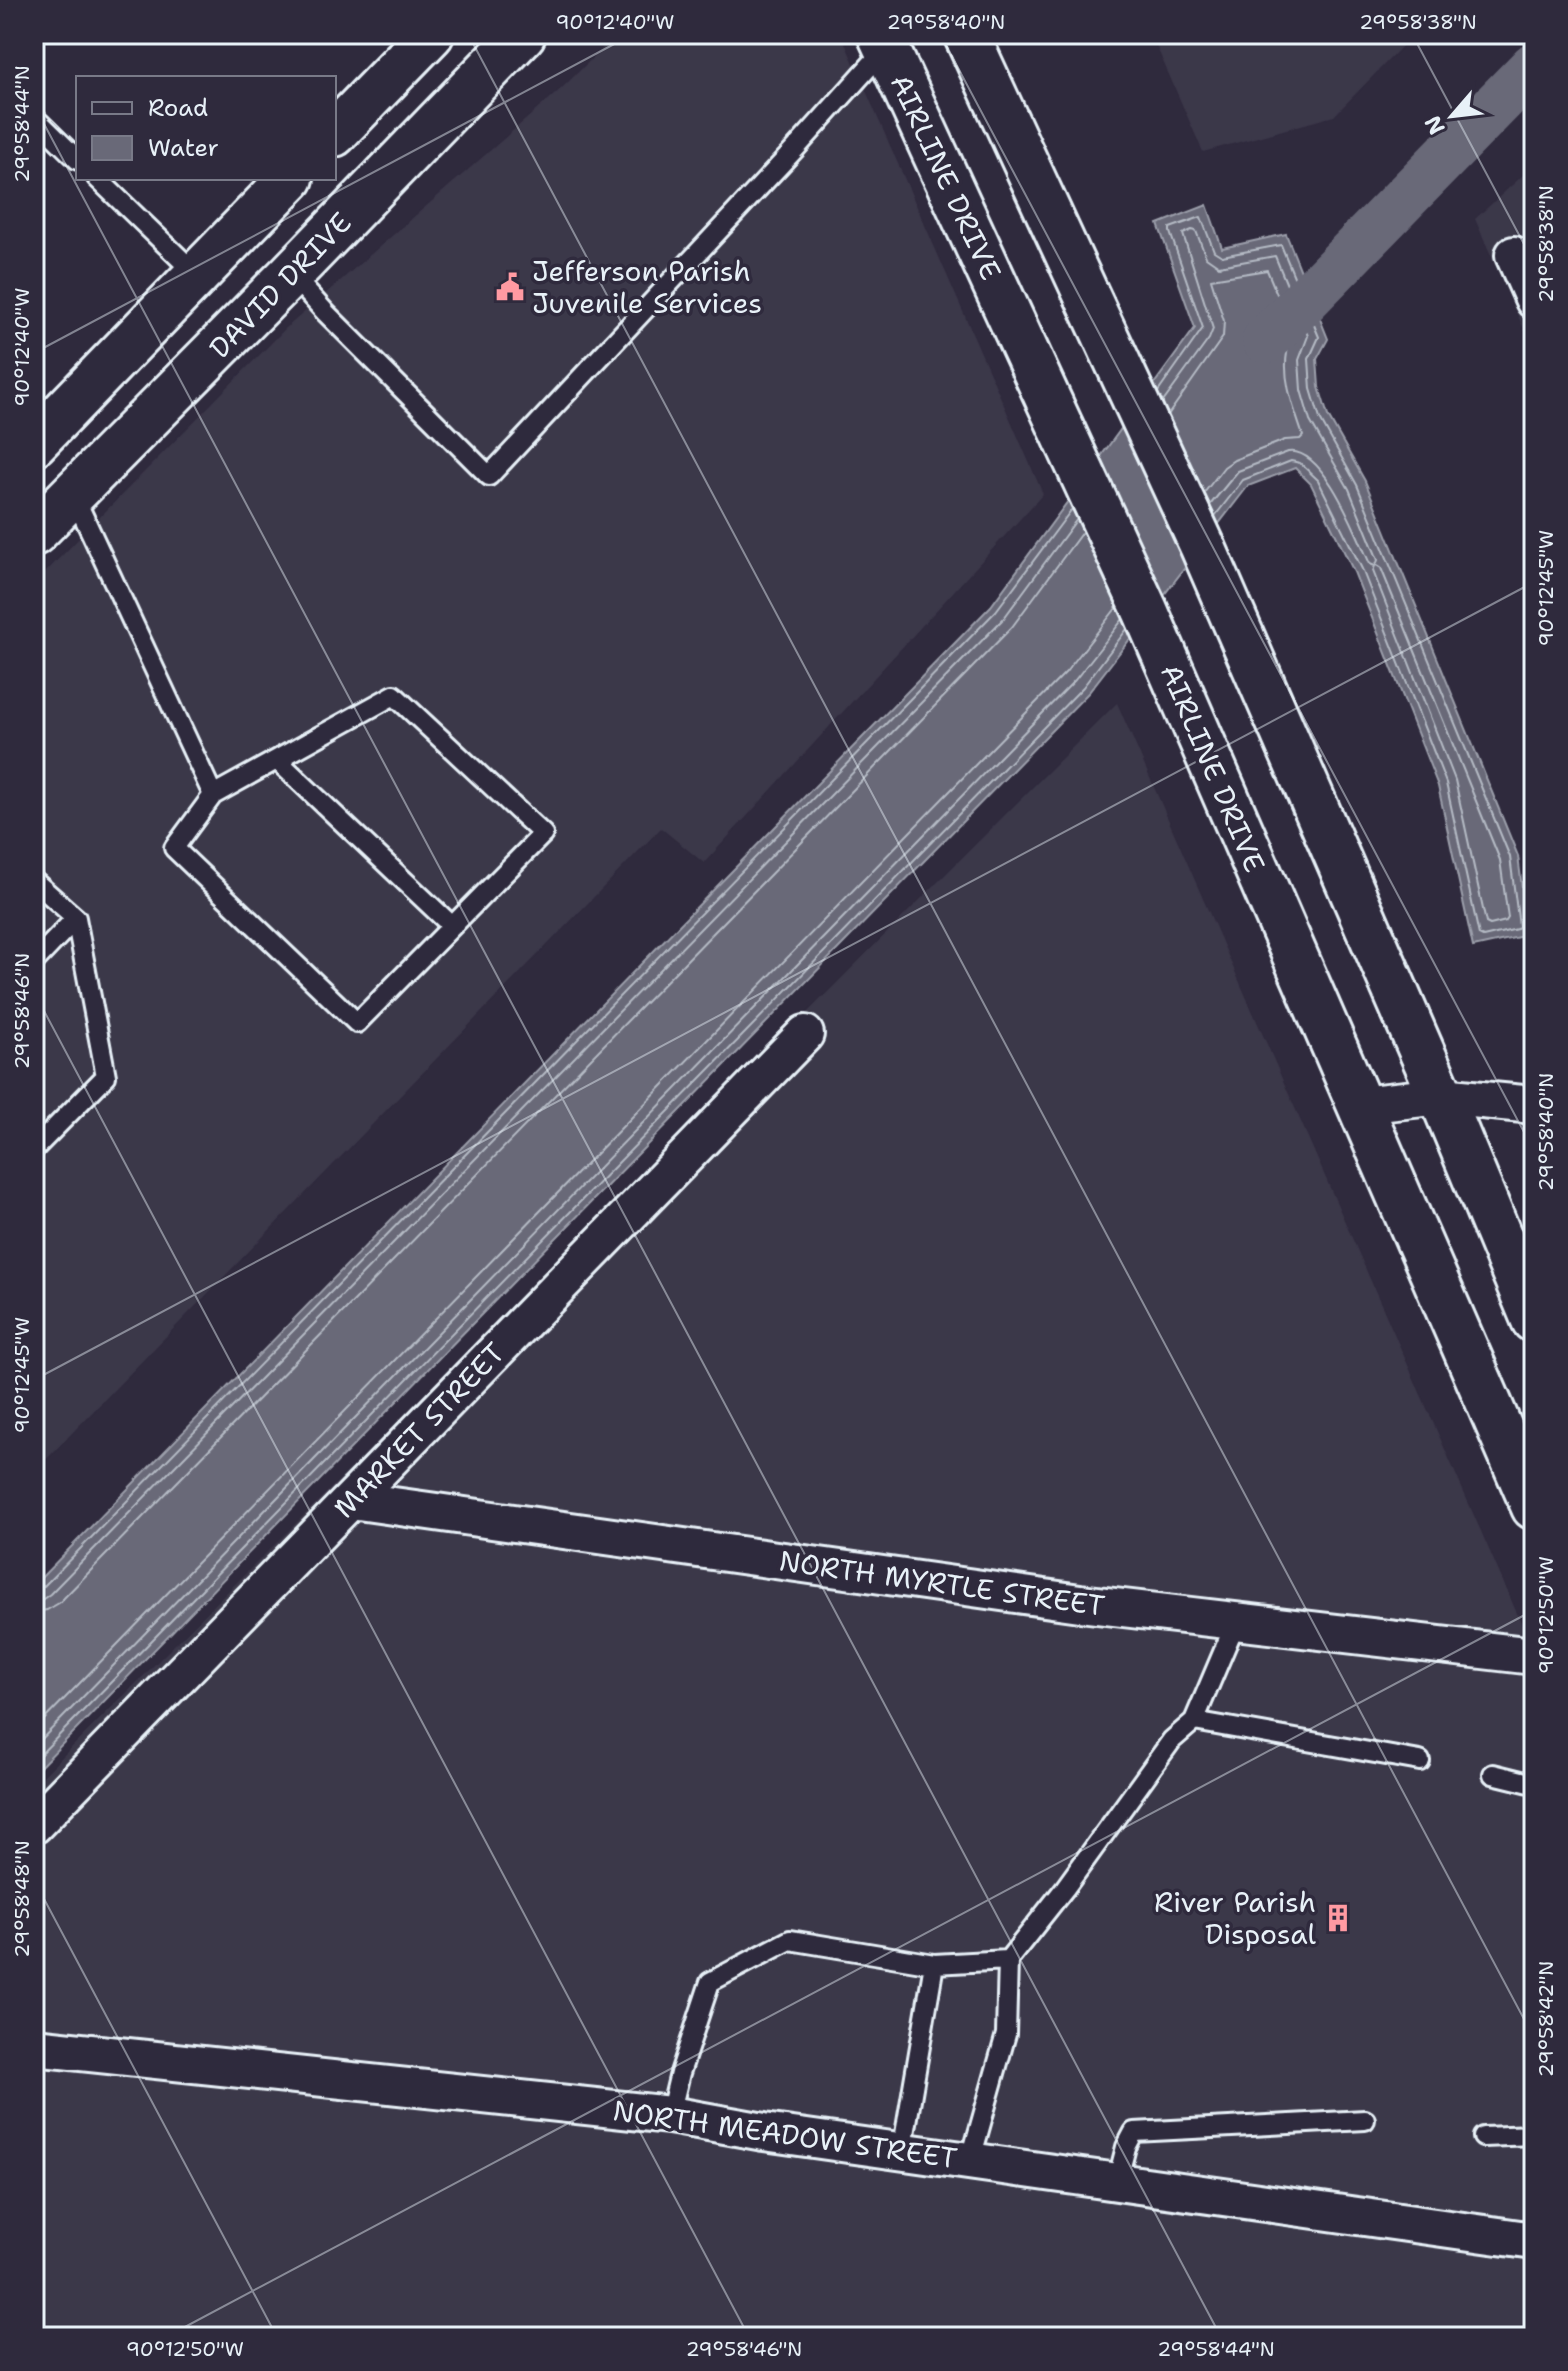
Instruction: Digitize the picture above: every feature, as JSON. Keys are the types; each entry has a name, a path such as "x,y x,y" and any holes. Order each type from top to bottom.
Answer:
{"main road":[{"path":"336,132 431,34"},
{"name":"DAVID DRIVE","path":"34,533 523,34"},
{"path":"966,34 1202,545 1441,1096 1534,1320"},
{"name":"AIRLINE DRIVE","path":"883,41 1145,610 1534,1507"},
{"path":"34,443 289,180"}],"street":[{"path":"1514,255 1534,300"},
{"name":"MARKET STREET","path":"34,1825 805,1034"},
{"path":"1360,1105 1441,1096 1534,1105"},
{"name":"NORTH MYRTLE STREET","path":"351,1500 1080,1603 1534,1656"},
{"name":"NORTH MEADOW STREET","path":"34,2047 670,2115 764,2132 1534,2241"}],"lane":[{"path":"291,274 489,476 795,149 883,41"},
{"path":"34,117 76,158"},
{"path":"99,180 197,275"},
{"path":"73,494 213,795"},
{"path":"394,695 543,834 357,1023 174,848 213,795 394,695"},
{"path":"277,760 452,926"},
{"path":"34,881 76,918 106,1076 34,1149"},
{"path":"34,962 76,918"},
{"path":"970,2162 1006,2034 1008,1960 1065,1888 1172,1740 1194,1721 1236,1622"},
{"path":"1194,1721 1420,1761"},
{"path":"1493,1774 1534,1784"},
{"path":"670,2115 680,2073 710,1982 790,1940 934,1964 1008,1960"},
{"path":"902,2152 934,1964"},
{"path":"1117,2182 1126,2147 1134,2132 1365,2120"},
{"path":"1483,2137 1534,2135"}],"shaded area":[{"path":"617,34 841,34 1043,494 704,863 661,828 34,1472 34,584 286,328 562,88"},
{"path":"1151,34 1414,34 1334,116 1203,152"},
{"path":"1534,165 1534,352 1475,219"},
{"path":"1117,703 1534,1652 1534,2337 34,2337 34,1785"}],"water":[{"path":"1207,205 1222,248 1286,234 1328,339 1317,359 1319,387 1328,416 1365,481 1518,856 1528,935 1473,947 1438,786 1354,572 1311,484 1295,468 1248,486 1089,692 34,1773 34,1585 991,606 1195,328 1158,224"}],"waterway":[{"path":"1266,340 1534,66"}],"place":[{"name":"Jefferson Parish Juvenile Services","path":"510,287"},
{"name":"River Parish Disposal","path":"1338,1918"}]}
